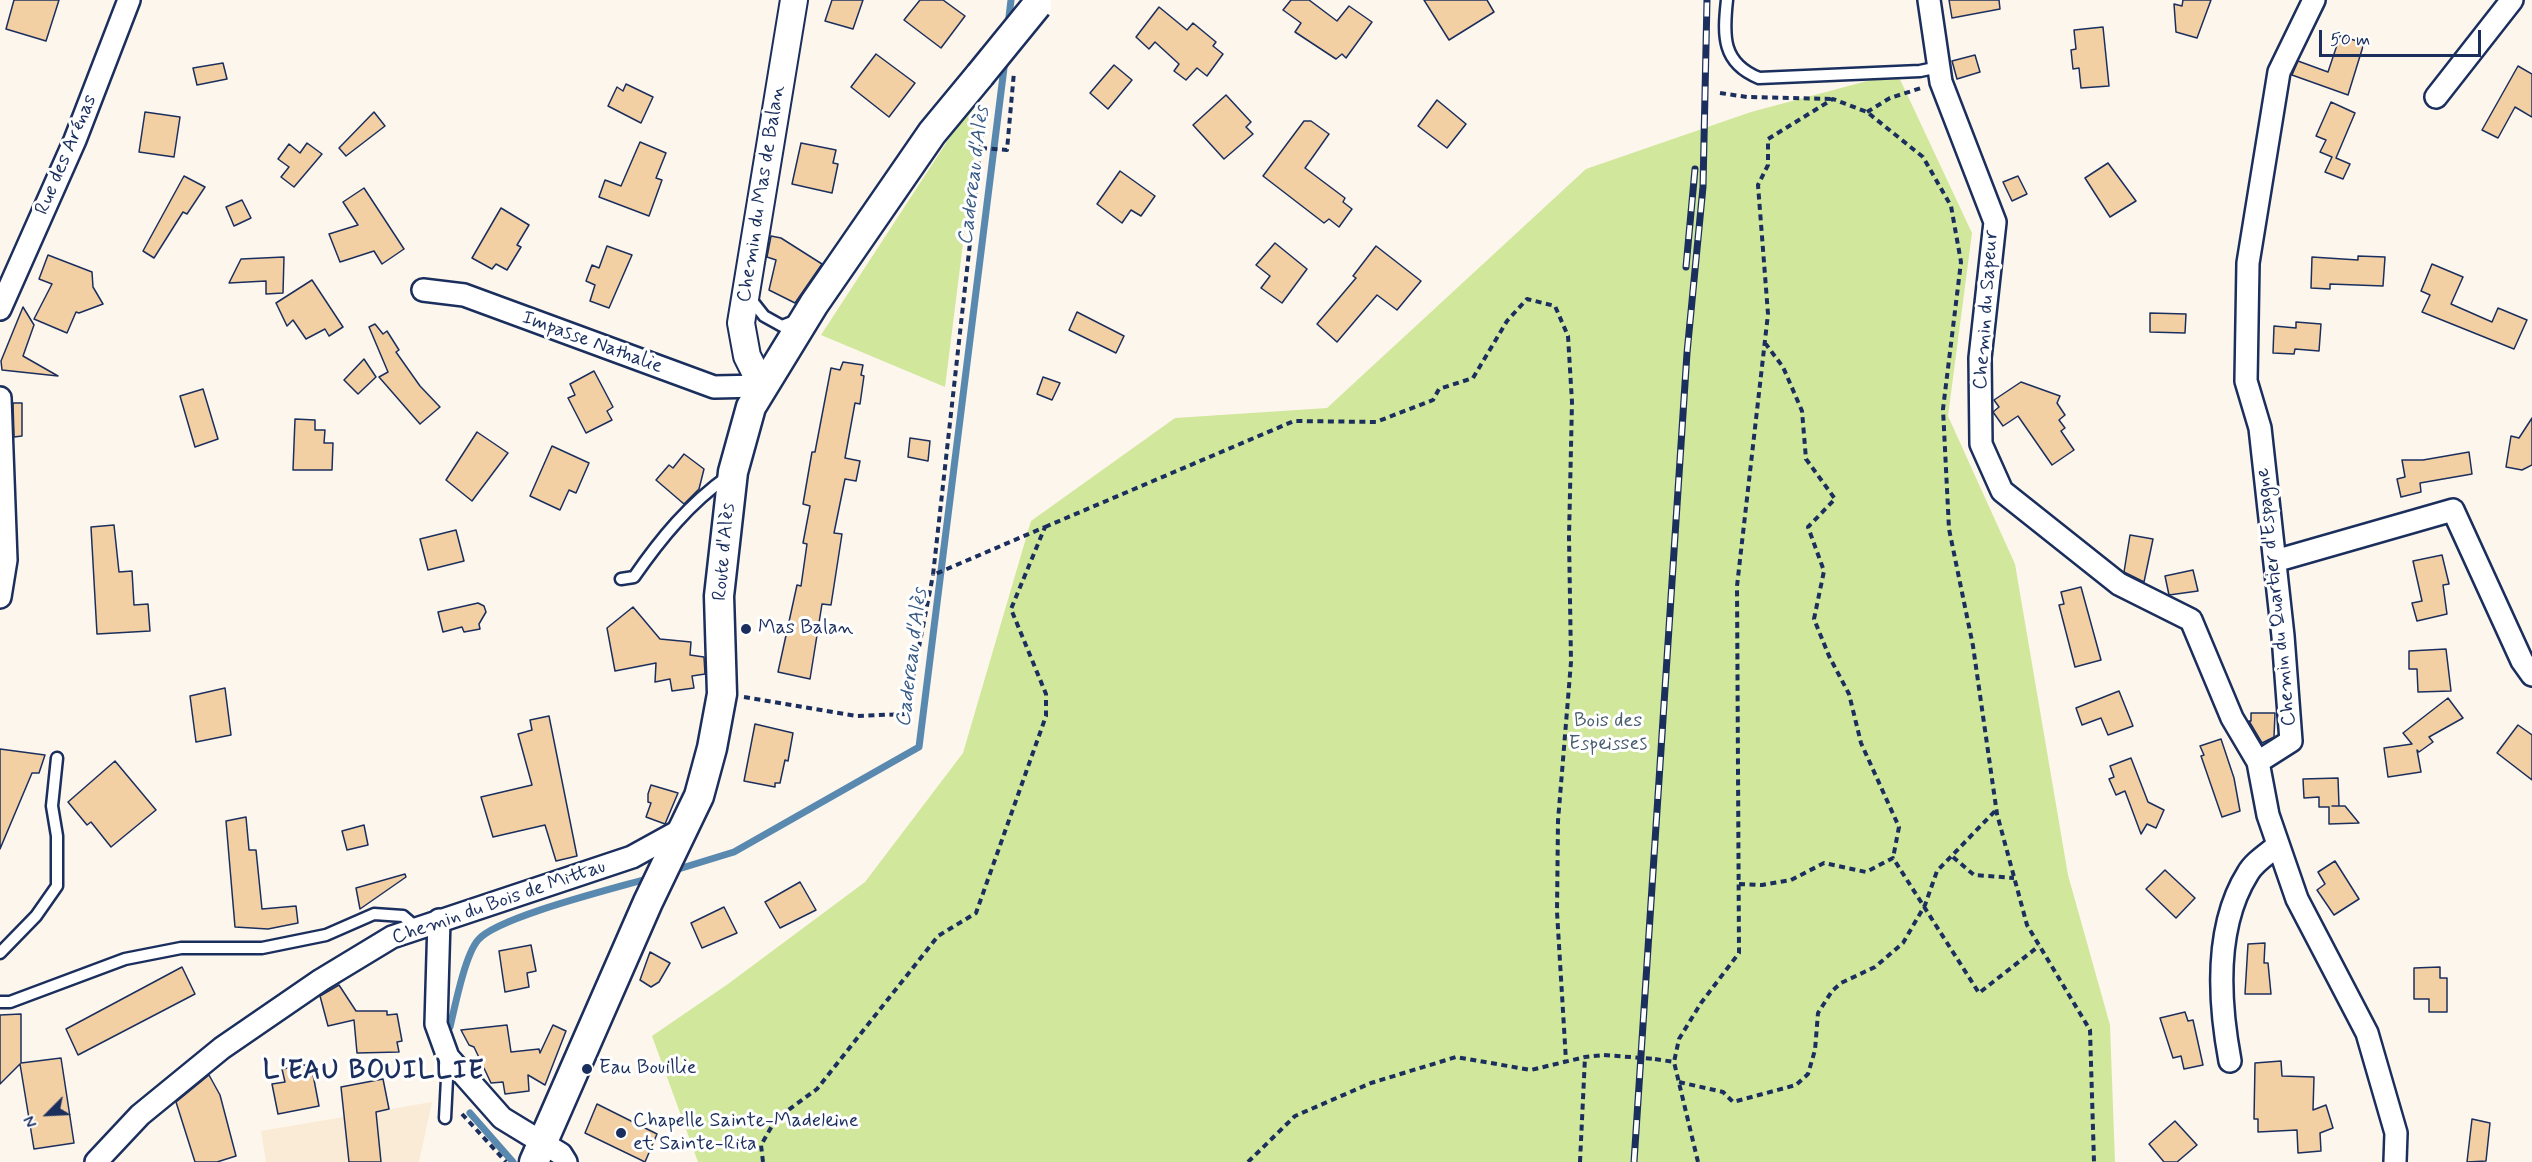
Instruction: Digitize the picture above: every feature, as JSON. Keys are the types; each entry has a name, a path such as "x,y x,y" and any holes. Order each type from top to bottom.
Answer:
{"main road":[{"name":"Route d'Alès","path":"538,1153 648,902 699,796 712,748 722,694 719,596 733,472 751,407 804,318 933,133 1039,2"}],"street":[{"name":"Rue des Arénas","path":"0,309 75,140 129,0"},
{"name":"Chemin du Mas de Balan","path":"762,386 747,357 741,323 794,0"},
{"name":"Chemin du Sapeur","path":"1929,0 1940,75 1995,222 1980,358 1981,444 2002,491 2119,584 2191,620 2232,718 2258,762"},
{"name":"Chemin du Quartier d'Espagne","path":"2258,762 2291,741 2275,561 2260,428 2246,381 2248,262 2279,72 2314,0"},
{"path":"2436,97 2512,0"},
{"name":"Impasse Nathalie","path":"423,290 464,295 714,387 762,386"},
{"path":"0,398 6,560 0,597"},
{"path":"2275,561 2453,510 2522,661 2532,675"},
{"path":"2258,762 2268,815 2297,899 2367,1033 2396,1132 2395,1162"},
{"name":"Chemin du Bois de Mittau","path":"96,1162 140,1115 222,1048 321,980 393,937 632,857 681,830"},
{"path":"2230,1061 2220,985 2231,909 2248,871 2278,845"},
{"path":"439,920 436,1024 448,1057 502,1118 538,1153 561,1154 566,1162"}],"lane":[{"path":"1727,0 1727,39 1731,59 1742,71 1759,78 1920,71 1940,75"},
{"path":"746,293 764,316 782,326 804,318"},
{"path":"621,579 634,577 663,536 702,495 733,472"},
{"path":"0,952 36,916 57,886 57,836 52,806 57,758"},
{"path":"0,1002 9,1002 125,959 181,948 262,948 326,935 374,914 403,916 417,928"},
{"path":"445,1118 448,1057"}],"path":[{"path":"981,148 1007,150 1014,71"},
{"path":"722,694 857,716 906,714 933,575 985,107 981,74"},
{"path":"1867,112 1890,98 1940,75"},
{"path":"1720,93 1833,99 1867,112 1923,157 1952,206 1961,262 1943,410 1949,529 1973,646 1996,809 2027,925 2090,1030 2094,1162"},
{"path":"1698,1162 1674,1062 1679,1039 1701,1002 1738,953 1737,586 1768,314 1758,185 1768,165 1768,139 1833,99"},
{"path":"933,575 1294,421 1376,422 1433,400 1439,389 1473,378 1507,321 1527,299 1555,306 1568,336 1572,402 1569,537 1571,662 1558,821 1557,912 1566,1061"},
{"path":"1765,342 1783,367 1802,411 1806,459 1835,499 1808,527 1824,572 1814,619 1829,656 1849,694 1861,743 1899,827 1893,858 1979,993 2039,946"},
{"path":"763,1162 760,1145 776,1119 817,1089 939,936 976,913 1046,716 1046,694 1011,609 1045,527"},
{"path":"1679,1082 1723,1092 1733,1102 1796,1085 1808,1074 1812,1064 1818,1013 1832,991 1841,983 1875,967 1903,943 1924,909 1937,872 1996,809"},
{"path":"1953,857 1974,875 2014,878"},
{"path":"1738,884 1762,885 1791,880 1824,863 1866,872 1893,858"},
{"path":"1248,1162 1295,1116 1371,1083 1456,1057 1531,1070 1585,1057 1604,1055 1674,1062"},
{"path":"1580,1162 1585,1057"}],"shaded area":[{"path":"432,1102 419,1162 266,1162 261,1131"}],"green space":[{"name":"Bois des Espeisses","path":"1897,73 1972,233 1948,416 2015,564 2068,875 2110,1025 2115,1162 698,1162 652,1036 728,984 865,882 963,753 1031,521 1175,418 1327,408 1586,169 1751,112"},
{"path":"980,108 945,387 821,335 965,114"}],"building":[{"path":"14,0 59,0 46,41 6,29"},
{"path":"832,0 863,0 853,29 825,21"},
{"path":"920,0 943,0 965,16 941,48 904,20"},
{"path":"1291,0 1309,0 1337,21 1349,6 1372,22 1346,58 1342,54 1336,59 1295,32 1301,23 1283,10"},
{"path":"1424,0 1487,0 1494,12 1449,40"},
{"path":"1949,0 1999,0 2000,9 1952,18"},
{"path":"2183,0 2211,0 2197,38 2176,32 2174,4 2182,6"},
{"path":"1159,7 1187,30 1193,23 1216,42 1213,46 1223,54 1207,76 1197,68 1186,80 1174,71 1179,64 1155,42 1149,49 1136,37"},
{"path":"2103,27 2109,86 2081,88 2079,68 2073,69 2071,50 2076,49 2074,30"},
{"path":"2340,36 2364,43 2348,95 2292,75 2298,61 2328,72"},
{"path":"876,54 915,83 889,117 851,87"},
{"path":"1975,55 1980,72 1957,79 1952,61"},
{"path":"223,63 227,79 197,85 193,68"},
{"path":"1114,65 1132,80 1108,109 1090,93"},
{"path":"2518,66 2532,74 2532,117 2515,107 2498,138 2482,130"},
{"path":"626,84 653,97 641,123 608,106 617,87 623,91"},
{"path":"1226,95 1251,122 1246,127 1253,134 1224,159 1193,125"},
{"path":"1437,100 1466,124 1447,148 1418,126"},
{"path":"2331,102 2355,113 2336,158 2350,164 2343,179 2325,172 2332,157 2320,152 2326,140 2316,136"},
{"path":"145,112 180,117 174,157 139,152"},
{"path":"374,112 385,126 346,156 339,148"},
{"path":"1304,121 1311,121 1329,134 1305,168 1345,198 1343,202 1352,209 1339,227 1329,219 1324,223 1263,176"},
{"path":"640,142 666,153 656,178 662,180 649,216 599,197 605,180 621,186"},
{"path":"307,143 322,154 294,187 281,177 289,167 278,159 289,144 300,153"},
{"path":"801,143 836,150 833,163 838,164 832,193 792,184"},
{"path":"2108,163 2136,201 2110,217 2085,178"},
{"path":"1120,171 1155,196 1141,216 1131,210 1122,223 1097,204"},
{"path":"184,176 205,187 187,214 183,212 154,258 143,251"},
{"path":"2018,176 2027,194 2012,201 2003,182"},
{"path":"364,188 404,249 382,264 374,251 340,262 329,234 358,225 343,202"},
{"path":"242,200 251,218 234,226 226,207"},
{"path":"501,208 529,225 517,245 521,247 507,270 496,264 492,269 472,258"},
{"path":"771,236 781,238 822,264 795,303 769,290 776,260 767,257"},
{"path":"1275,243 1307,269 1282,303 1261,288 1270,276 1256,265"},
{"path":"607,246 632,255 609,308 590,301 595,285 586,281 592,265 599,268"},
{"path":"1376,246 1421,281 1397,310 1377,295 1337,342 1317,324 1356,278 1353,276"},
{"path":"48,255 92,272 93,287 103,304 79,313 76,312 67,333 34,319 52,284 39,279"},
{"path":"2358,256 2385,257 2383,286 2330,284 2330,289 2311,288 2312,257 2358,260"},
{"path":"284,257 283,293 266,294 266,281 229,283 241,259"},
{"path":"2432,264 2463,277 2451,304 2492,322 2498,308 2527,320 2514,349 2422,312 2430,295 2421,291"},
{"path":"312,280 343,327 329,336 325,329 306,339 293,320 287,326 276,303"},
{"path":"23,307 34,325 23,356 58,376 2,370 1,361"},
{"path":"1077,312 1124,336 1116,353 1069,330"},
{"path":"2150,313 2186,314 2185,333 2150,332"},
{"path":"2296,322 2321,324 2319,351 2295,349 2294,354 2273,353 2274,326 2296,328"},
{"path":"375,324 383,334 387,331 399,350 396,352 420,386 440,407 420,424 379,377 388,372 369,327"},
{"path":"364,359 376,377 358,394 344,380"},
{"path":"843,362 863,365 861,375 864,376 860,404 855,403 845,458 860,461 856,481 845,479 834,533 842,534 831,605 822,604 810,679 778,672 797,585 801,586 807,544 803,543 810,506 803,504 812,452 815,452 831,368 840,370"},
{"path":"594,371 613,407 607,411 612,420 586,433 568,398 575,395 570,384"},
{"path":"1043,377 1060,383 1052,400 1037,394"},
{"path":"2021,382 2060,396 2057,403 2065,415 2059,420 2065,428 2061,431 2074,450 2052,465 2018,416 2003,426 1993,412 1999,407 1994,400"},
{"path":"203,389 218,439 195,447 180,396"},
{"path":"13,403 22,403 22,436 14,437"},
{"path":"2532,418 2532,465 2522,470 2506,467 2511,436 2519,438"},
{"path":"295,419 315,420 315,430 325,430 324,443 333,443 332,470 293,470"},
{"path":"477,432 508,453 472,501 446,480"},
{"path":"910,438 930,441 928,461 908,457"},
{"path":"552,446 589,463 576,493 569,490 560,510 530,496"},
{"path":"2469,452 2472,474 2420,483 2421,492 2401,497 2397,479 2405,477 2402,460 2423,460"},
{"path":"684,454 704,469 699,489 684,504 656,480 669,465 673,468"},
{"path":"114,525 119,572 132,571 134,605 148,604 150,631 97,634 91,527"},
{"path":"456,530 464,561 428,570 420,539"},
{"path":"2130,535 2153,539 2144,582 2124,572"},
{"path":"2442,555 2449,584 2443,585 2447,614 2417,621 2412,603 2422,601 2413,561"},
{"path":"2193,570 2198,591 2169,595 2165,576"},
{"path":"2081,587 2101,660 2075,667 2059,605 2064,604 2061,592"},
{"path":"478,603 484,606 486,612 479,624 480,629 464,632 462,627 443,632 438,612"},
{"path":"633,607 660,639 691,642 690,655 704,657 705,674 692,676 694,688 672,691 670,679 655,682 656,663 615,671 607,628"},
{"path":"2446,649 2451,691 2418,692 2417,669 2409,669 2409,651"},
{"path":"225,688 231,735 196,742 190,696"},
{"path":"2119,691 2133,726 2108,735 2101,718 2082,725 2076,708"},
{"path":"2448,698 2463,718 2429,737 2433,742 2419,752 2417,750 2421,772 2388,777 2384,748 2412,744 2403,733"},
{"path":"2251,713 2275,713 2274,737 2262,743 2249,721 2251,721"},
{"path":"549,716 577,856 556,861 545,825 493,837 481,797 532,785 518,734 532,730 530,720"},
{"path":"755,724 793,733 788,761 785,760 780,783 775,783 775,787 744,781"},
{"path":"2518,725 2532,735 2532,780 2497,753"},
{"path":"2221,739 2234,778 2240,811 2222,817 2201,756 2204,755 2200,746"},
{"path":"0,749 45,755 39,773 32,773 0,849"},
{"path":"2131,758 2148,802 2164,810 2156,828 2147,824 2141,834 2125,791 2116,795 2109,779 2114,777 2110,766"},
{"path":"115,761 156,810 111,847 91,822 87,825 68,802"},
{"path":"2338,778 2339,806 2345,806 2359,823 2329,824 2329,807 2319,807 2319,797 2304,798 2303,779"},
{"path":"651,785 678,793 665,824 646,817 651,803 648,802 648,794"},
{"path":"246,817 249,850 256,850 262,909 296,906 298,923 268,929 235,927 226,821"},
{"path":"364,825 368,845 347,850 342,831"},
{"path":"2335,861 2359,899 2334,915 2317,890 2325,884 2318,872"},
{"path":"2165,870 2195,898 2176,918 2146,889"},
{"path":"405,874 406,877 360,909 356,888"},
{"path":"800,882 816,910 780,928 765,902"},
{"path":"724,907 737,933 702,948 691,923"},
{"path":"2265,943 2264,963 2268,963 2271,994 2245,994 2248,944"},
{"path":"531,945 536,971 527,973 529,987 505,992 499,951"},
{"path":"650,952 670,963 659,982 651,987 640,980"},
{"path":"182,967 195,994 78,1055 66,1029"},
{"path":"2440,967 2440,978 2447,978 2447,1012 2429,1012 2429,999 2414,999 2414,968"},
{"path":"339,985 356,1011 387,1011 387,1015 397,1014 402,1041 397,1042 399,1052 357,1053 354,1020 328,1026 320,996"},
{"path":"2185,1012 2188,1021 2193,1020 2203,1065 2184,1069 2181,1056 2173,1058 2160,1018"},
{"path":"21,1014 21,1063 61,1058 74,1143 34,1149 20,1064 0,1084 0,1015"},
{"path":"507,1025 511,1052 539,1049 540,1053 553,1025 566,1031 545,1085 528,1075 529,1091 505,1094 503,1082 491,1083 474,1047 469,1045 461,1030"},
{"path":"2281,1061 2282,1076 2314,1077 2313,1110 2326,1105 2333,1128 2320,1133 2321,1151 2298,1153 2297,1130 2258,1132 2258,1119 2254,1119 2255,1063"},
{"path":"311,1064 319,1106 278,1114 272,1084 285,1082 282,1069"},
{"path":"209,1075 220,1095 236,1156 217,1162 195,1162 176,1102"},
{"path":"383,1079 389,1109 376,1112 381,1162 349,1162 341,1087"},
{"name":"Chapelle Sainte-Madeleine et Sainte-Rita","path":"597,1104 657,1134 645,1162 585,1133"},
{"path":"2472,1119 2490,1123 2486,1161 2467,1162"},
{"path":"2175,1121 2197,1145 2177,1162 2164,1162 2149,1144"}],"waterway":[{"name":"Cadereau d'Alès","path":"1008,25 1011,0"},
{"name":"Cadereau d'Alès","path":"672,871 734,852 919,747 1005,60"},
{"name":"Cadereau d'Alès","path":"450,1027 461,981 473,947 489,931 532,913 650,878"},
{"name":"Cadereau d'Alès","path":"470,1113 513,1162"}],"railway":[{"path":"1634,1162 1687,353 1703,187 1707,0"},
{"path":"1686,267 1695,169"}],"place":[{"name":"Mas Balan","path":"746,629"},
{"name":"Eau Bouillie","path":"587,1069"},
{"name":"Chapelle Sainte-Madeleine et Sainte-Rita","path":"621,1133"}],"district":[{"name":"L'EAU BOUILLIE","path":"374,1073"}]}
